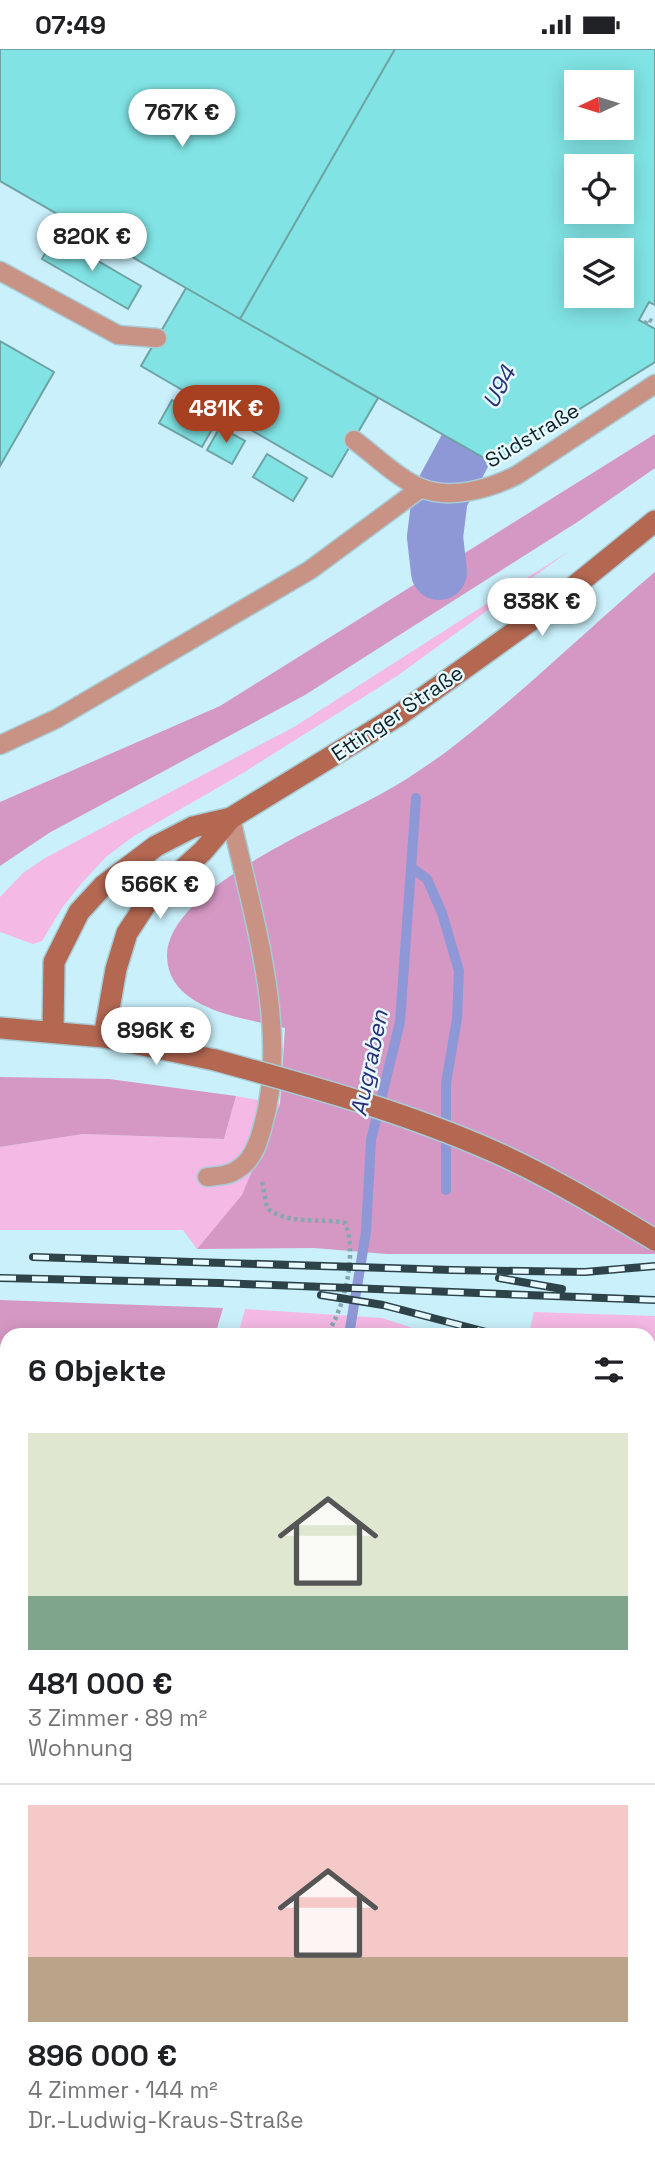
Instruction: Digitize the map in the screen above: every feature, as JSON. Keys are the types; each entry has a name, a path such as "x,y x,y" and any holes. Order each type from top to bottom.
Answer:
{"main road":[{"name":"Ettinger Straße","path":"53,1031 54,962 79,912 103,886 156,846 193,827 231,818 399,716 544,611 655,521"},
{"name":"Ettinger Straße","path":"104,1037 116,969 127,933 148,901 203,851 231,818"},
{"path":"0,1028 104,1037 215,1060 334,1092 495,1152 577,1193 655,1240"}],"lane":[{"path":"0,271 118,335 158,338"},
{"name":"Südstraße","path":"421,488 461,493 494,487 517,475 655,384"},
{"path":"0,745 56,719 310,570 421,488 354,440"},
{"path":"207,1177 238,1170 249,1159 258,1142 268,1108 273,1074 274,1025 231,818"}],"path":[{"path":"645,324 649,319 655,323"},
{"path":"258,1142 267,1208 279,1218 345,1223 350,1235 341,1309 330,1328"}],"shaded area":[{"path":"655,434 655,468 579,521 305,695 49,833 0,866 0,802 220,706"},
{"path":"569,551 397,676 238,776 134,836 106,857 81,884 62,908 42,941 33,944 0,932 0,897 23,873 45,858 294,727"},
{"path":"655,572 655,1254 387,1254 314,1248 197,1249 242,1195 280,1104 285,1028 212,1009 195,1001 181,989 171,975 167,957 173,932 192,907 219,884 253,861 388,790 446,752 500,709"},
{"path":"0,1077 109,1079 236,1096 224,1139 83,1134 0,1147"},
{"path":"236,1096 280,1104 242,1196 197,1249 183,1230 0,1230 0,1147 83,1134 224,1139"},
{"path":"0,1300 223,1308 217,1328 0,1328"},
{"path":"245,1309 382,1318 413,1328 240,1328"},
{"path":"534,1312 655,1316 655,1328 530,1328"}],"building":[{"path":"0,49 395,49 240,319 0,181"},
{"path":"395,49 655,49 655,305 649,302 639,320 655,329 655,362 493,463 240,319"},
{"path":"55,236 141,286 128,309 42,259"},
{"path":"186,288 378,398 332,477 141,366"},
{"path":"0,341 54,372 0,466"},
{"path":"172,400 215,424 202,447 159,423"},
{"path":"220,427 245,441 232,464 207,450"},
{"path":"267,454 307,478 293,501 253,477"}],"waterway":[{"name":"U94","path":"439,572 435,537 440,497 503,380"},
{"name":"Augraben","path":"435,537 439,572"},
{"name":"Augraben","path":"350,1328 366,1232 371,1140 400,1022 416,798"},
{"path":"412,868 427,879 442,913 459,971 457,1019 446,1083 446,1190"}],"railway":[{"path":"33,1257 585,1272 655,1266"},
{"path":"0,1278 219,1283 655,1300"},
{"path":"499,1278 562,1289"},
{"path":"321,1295 383,1305 471,1328"}]}
